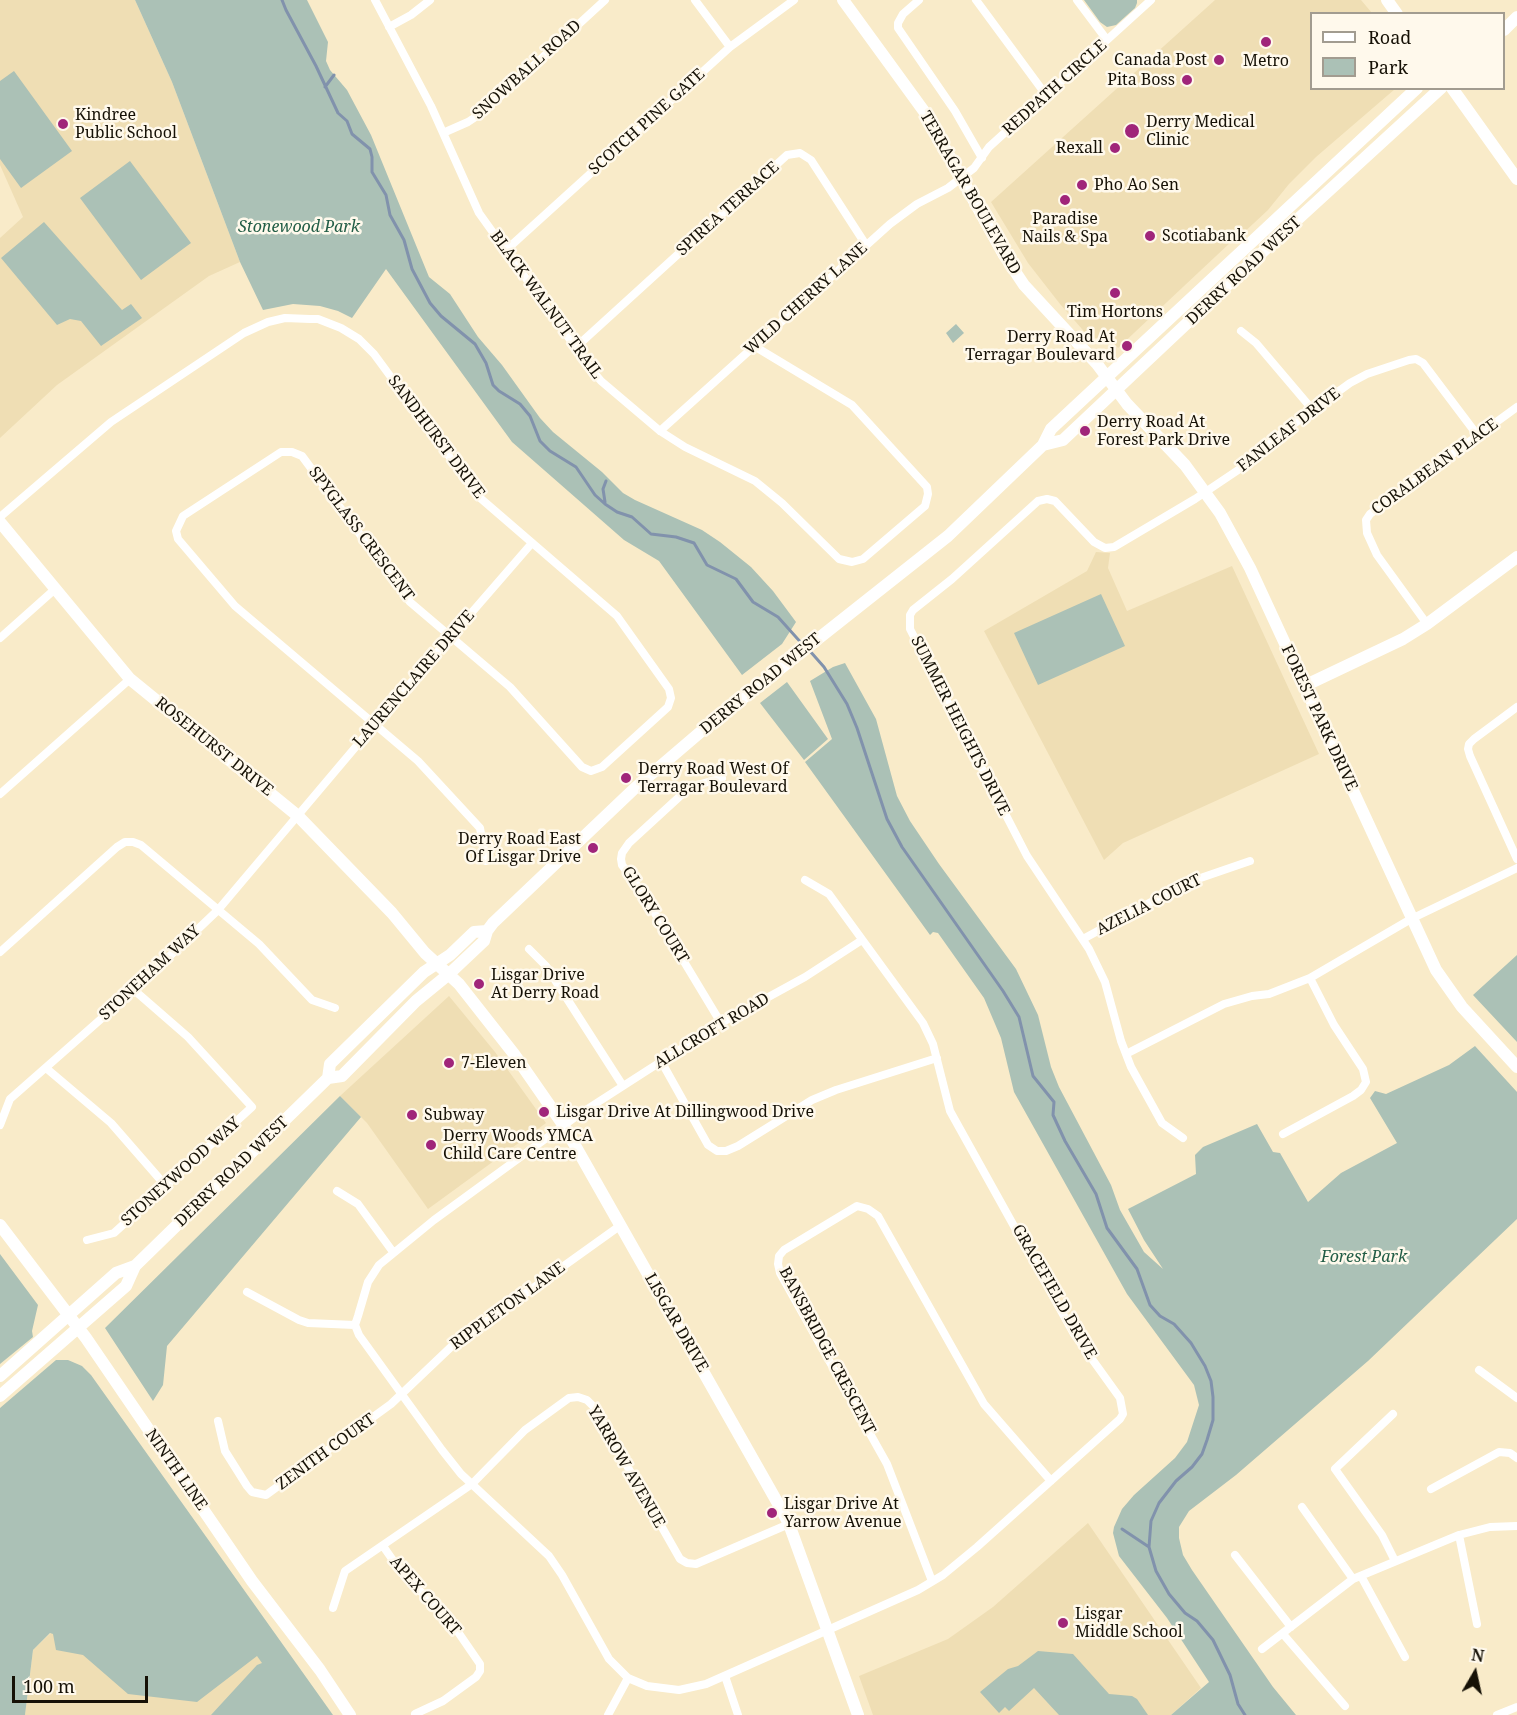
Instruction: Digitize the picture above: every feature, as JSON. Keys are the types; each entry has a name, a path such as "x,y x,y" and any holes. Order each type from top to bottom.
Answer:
{"main road":[{"name":"TERRAGAR BOULEVARD","path":"843,0 917,101 1024,285 1107,377"},
{"path":"1505,26 1517,16"},
{"name":"DERRY ROAD WEST","path":"0,1396 126,1286 135,1266 328,1078 342,1076 416,1001 484,941 487,931 568,850 635,788 704,729 948,536 1044,445 1051,429 1415,90"},
{"name":"DERRY ROAD WEST","path":"1044,445 1063,440 1439,90"},
{"path":"1453,90 1517,179"},
{"name":"FOREST PARK DRIVE","path":"1107,377 1127,404 1185,465 1206,492 1239,547 1433,964 1448,988 1476,1023 1517,1067"},
{"name":"ROSEHURST DRIVE","path":"0,522 130,679 298,816 392,913 425,953 438,964"},
{"path":"1304,686 1396,643 1427,624 1517,557"},
{"name":"DERRY ROAD WEST","path":"328,1078 330,1064 424,972 438,964 474,932 487,931"},
{"name":"LISGAR DRIVE","path":"438,964 449,974 508,1047 564,1126 789,1524 858,1715"},
{"name":"NINTH LINE","path":"0,1225 78,1327 252,1581 320,1670 350,1715"},
{"name":"DERRY ROAD WEST","path":"0,1376 116,1273 135,1266"}],"street":[{"name":"BLACK WALNUT TRAIL","path":"375,0 443,133 478,213 601,381 660,431 685,447 755,481 782,503 838,559 856,562 863,559 925,506 928,494 924,482 852,405 754,346"},
{"path":"389,27 411,15 430,0"},
{"name":"SNOWBALL ROAD","path":"443,133 468,122 483,112 605,0"},
{"path":"695,0 730,47"},
{"name":"SCOTCH PINE GATE","path":"505,251 730,47 794,0"},
{"path":"919,0 903,14 898,28 955,111 982,158"},
{"path":"976,0 1046,96"},
{"path":"1077,0 1107,40"},
{"name":"REDPATH CIRCLE","path":"961,178 974,168 989,147 1148,1"},
{"name":"SPIREA TERRACE","path":"575,348 791,153 800,153 811,160 866,245"},
{"name":"WILD CHERRY LANE","path":"660,431 866,245 903,214 961,178"},
{"name":"SANDHURST DRIVE","path":"0,517 111,422 244,333 268,322 293,318 318,319 341,328 359,339 374,354 479,496 617,616 669,689 671,698 668,707 602,767 591,771 582,767 510,687 451,635"},
{"path":"1241,331 1256,343 1312,410"},
{"name":"FANLEAF DRIVE","path":"1206,492 1256,458 1284,431 1350,382 1367,374 1416,359 1423,363 1478,436"},
{"name":"CORALBEAN PLACE","path":"1427,624 1377,555 1367,533 1366,520 1370,514 1517,406"},
{"name":"SPYGLASS CRESCENT","path":"375,724 302,665 223,594 178,540 176,531 183,516 281,452 299,454 303,456 403,594 451,635"},
{"name":"SUMMER HEIGHTS DRIVE","path":"1083,939 1027,856 910,629 910,615 1038,501 1047,499 1055,501 1094,542 1110,548 1206,492"},
{"name":"LAURENCLAIRE DRIVE","path":"298,816 532,543"},
{"path":"0,638 54,590"},
{"path":"0,794 130,679"},
{"path":"1517,707 1474,739 1468,749 1517,859"},
{"path":"375,724 418,761 480,828 486,861"},
{"name":"GLORY COURT","path":"721,1023 642,892 622,865 621,859 624,847 690,787 722,778"},
{"name":"STONEHAM WAY","path":"0,1125 10,1099 134,990 218,910 298,816"},
{"path":"0,952 125,842 141,845 259,944 312,1000 335,1008"},
{"name":"AZELIA COURT","path":"1083,939 1186,883 1250,861"},
{"path":"1126,1054 1224,1004 1269,993 1310,978 1412,920 1517,868"},
{"name":"GRACEFIELD DRIVE","path":"628,1678 647,1686 679,1690 696,1688 910,1593 954,1567 1123,1414 1123,1404 1074,1334 950,1111 937,1058 923,1023 829,894 805,880"},
{"path":"1083,939 1105,982 1126,1054 1162,1123 1183,1138"},
{"name":"ALLCROFT ROAD","path":"356,1325 371,1276 393,1252 564,1126 623,1086 721,1023 805,977 862,940"},
{"path":"530,950 546,966 623,1086"},
{"path":"1283,1134 1353,1096 1366,1082 1364,1069 1334,1025 1310,978"},
{"name":"STONEYWOOD WAY","path":"87,1240 114,1233 252,1107 188,1037 134,990"},
{"path":"661,1061 708,1145 717,1151 726,1151 738,1146 812,1100 836,1090 937,1058"},
{"path":"46,1068 111,1123 165,1185"},
{"path":"337,1191 358,1204 393,1252"},
{"name":"BANSBRIDGE CRESCENT","path":"932,1581 887,1464 780,1273 779,1256 784,1250 857,1206 868,1209 878,1216 984,1404 1051,1480"},
{"name":"RIPPLETON LANE","path":"401,1395 452,1346 621,1225"},
{"path":"247,1292 308,1323 356,1325 358,1335 442,1450 472,1484 549,1556 562,1575 609,1659 628,1678 608,1715"},
{"path":"1479,1370 1517,1398"},
{"name":"ZENITH COURT","path":"218,1421 225,1451 247,1486 252,1492 267,1495 392,1404 401,1395"},
{"name":"YARROW AVENUE","path":"472,1484 525,1430 569,1398 578,1397 587,1400 593,1406 680,1559 696,1564 789,1524"},
{"path":"1393,1414 1335,1469 1382,1536 1395,1561"},
{"path":"1431,1489 1499,1452 1510,1453 1517,1458"},
{"path":"333,1608 345,1571 472,1484"},
{"path":"1302,1507 1357,1577 1405,1657"},
{"path":"1263,1649 1357,1577 1459,1535 1490,1527 1517,1526"},
{"path":"1459,1535 1477,1624"},
{"name":"APEX COURT","path":"383,1546 404,1576 447,1616 480,1664 480,1671 476,1677 443,1701 415,1714"},
{"path":"1234,1556 1291,1628"},
{"path":"1283,1634 1345,1706"},
{"path":"725,1676 738,1715"},
{"path":"1497,1715 1517,1707"}],"shaded area":[{"path":"0,0 135,0 172,82 240,262 209,276 57,385 0,438 0,238 23,217 0,165"},
{"path":"1215,0 1361,0 1371,12 1310,12 1310,90 1394,90 1316,157 1289,184 1268,210 1118,348 1111,340 1089,337 1060,304 1028,263 991,202"},
{"path":"1096,552 1110,553 1108,568 1127,611 1232,566 1319,754 1123,843 1104,860 984,631 1087,571"},
{"path":"449,996 495,1052 546,1123 428,1209 367,1123 340,1096"},
{"path":"166,1523 303,1715 25,1715 33,1650"},
{"name":"Lisgar Middle School","path":"1088,1523 1201,1688 1171,1715 873,1715 859,1676 948,1639 993,1607"}],"green space":[{"name":"Stonewood Park","path":"135,0 307,0 328,42 326,61 330,70 347,90 371,135 429,277 450,294 478,337 553,432 602,472 623,493 702,530 751,567 773,591 796,622 782,644 742,675 659,561 624,540 512,442 386,269 352,318 320,306 293,304 263,310 240,262 172,82"},
{"path":"1084,0 1137,0 1137,3 1135,8 1116,25 1107,27 1100,22"},
{"path":"14,71 72,151 21,188 0,159 0,81"},
{"path":"130,161 191,243 141,280 80,198"},
{"path":"44,222 122,310 131,304 142,318 101,346 81,321 70,319 57,325 1,258"},
{"path":"956,324 964,333 953,343 946,333"},
{"path":"1101,594 1125,646 1038,685 1014,633"},
{"name":"Forest Park","path":"845,663 876,719 897,796 910,821 1016,969 1038,1015 1051,1067 1059,1087 1111,1185 1120,1210 1144,1252 1163,1269 1128,1209 1196,1174 1195,1155 1203,1147 1257,1124 1273,1152 1280,1153 1308,1202 1341,1173 1397,1143 1370,1098 1375,1091 1386,1094 1449,1065 1475,1046 1517,1092 1517,1219 1368,1361 1236,1475 1189,1511 1179,1527 1183,1555 1192,1570 1273,1687 1296,1715 1171,1715 1209,1682 1167,1618 1119,1556 1113,1533 1122,1509 1175,1458 1187,1442 1199,1405 1194,1385 1127,1294 1014,1092 1001,1038 984,998 938,933 933,932 930,935 805,762 832,739 810,681 833,667"},
{"path":"787,682 828,739 804,760 760,703"},
{"path":"1517,955 1517,1042 1473,995"},
{"path":"340,1096 361,1117 167,1346 163,1385 153,1401 105,1328"},
{"path":"0,1254 38,1305 32,1331 33,1337 0,1364"},
{"path":"56,1360 68,1360 82,1366 91,1375 333,1715 211,1715 257,1665 262,1663 257,1656 197,1702 128,1694 83,1655 56,1650 53,1634 50,1633 33,1650 25,1715 0,1715 0,1408"},
{"path":"1038,1651 1073,1654 1109,1694 1132,1696 1137,1699 1148,1715 1059,1715 1034,1688 1009,1711 1005,1707 999,1713 980,1692 1008,1669 1018,1666"}],"waterway":[{"path":"282,0 338,113 347,121 352,134 370,149 372,172 386,195 390,215 404,240 412,269 430,303 441,316 475,344 486,363 493,385 520,404 530,416 540,441 550,451 576,467 595,495 605,504 617,512 632,517 651,534 676,537 694,543 707,565 736,579 753,602 778,617 804,646"},
{"path":"325,87 334,75"},
{"path":"605,502 603,489 606,481"},
{"path":"809,650 824,667 847,704 887,819 902,847 1019,1017 1033,1076 1054,1102 1053,1115 1065,1141 1096,1194 1107,1228 1137,1269 1150,1305 1160,1316 1174,1324 1191,1343 1205,1366 1211,1381 1213,1397 1213,1420 1207,1440 1202,1454 1159,1503 1151,1521 1149,1547 1156,1571 1169,1594 1213,1640 1230,1675 1238,1704 1245,1715"},
{"path":"1122,1529 1149,1547"}],"place":[{"name":"Metro","path":"1266,42"},
{"name":"Canada Post","path":"1219,60"},
{"name":"Pita Boss","path":"1187,80"},
{"name":"Kindree Public School","path":"63,124"},
{"name":"Derry Medical Clinic","path":"1132,131"},
{"name":"Rexall","path":"1115,148"},
{"name":"Pho Ao Sen","path":"1082,185"},
{"name":"Paradise Nails & Spa","path":"1065,200"},
{"name":"Scotiabank","path":"1150,236"},
{"name":"Tim Hortons","path":"1115,293"},
{"name":"Derry Road At Terragar Boulevard","path":"1127,346"},
{"name":"Derry Road At Forest Park Drive","path":"1085,431"},
{"name":"Derry Road West Of Terragar Boulevard","path":"626,778"},
{"name":"Derry Road East Of Lisgar Drive","path":"593,848"},
{"name":"Lisgar Drive At Derry Road","path":"479,984"},
{"name":"7-Eleven","path":"449,1063"},
{"name":"Lisgar Drive At Dillingwood Drive","path":"544,1112"},
{"name":"Subway","path":"412,1115"},
{"name":"Derry Woods YMCA Child Care Centre","path":"431,1145"},
{"name":"Lisgar Drive At Yarrow Avenue","path":"772,1513"},
{"name":"Lisgar Middle School","path":"1063,1623"}]}
